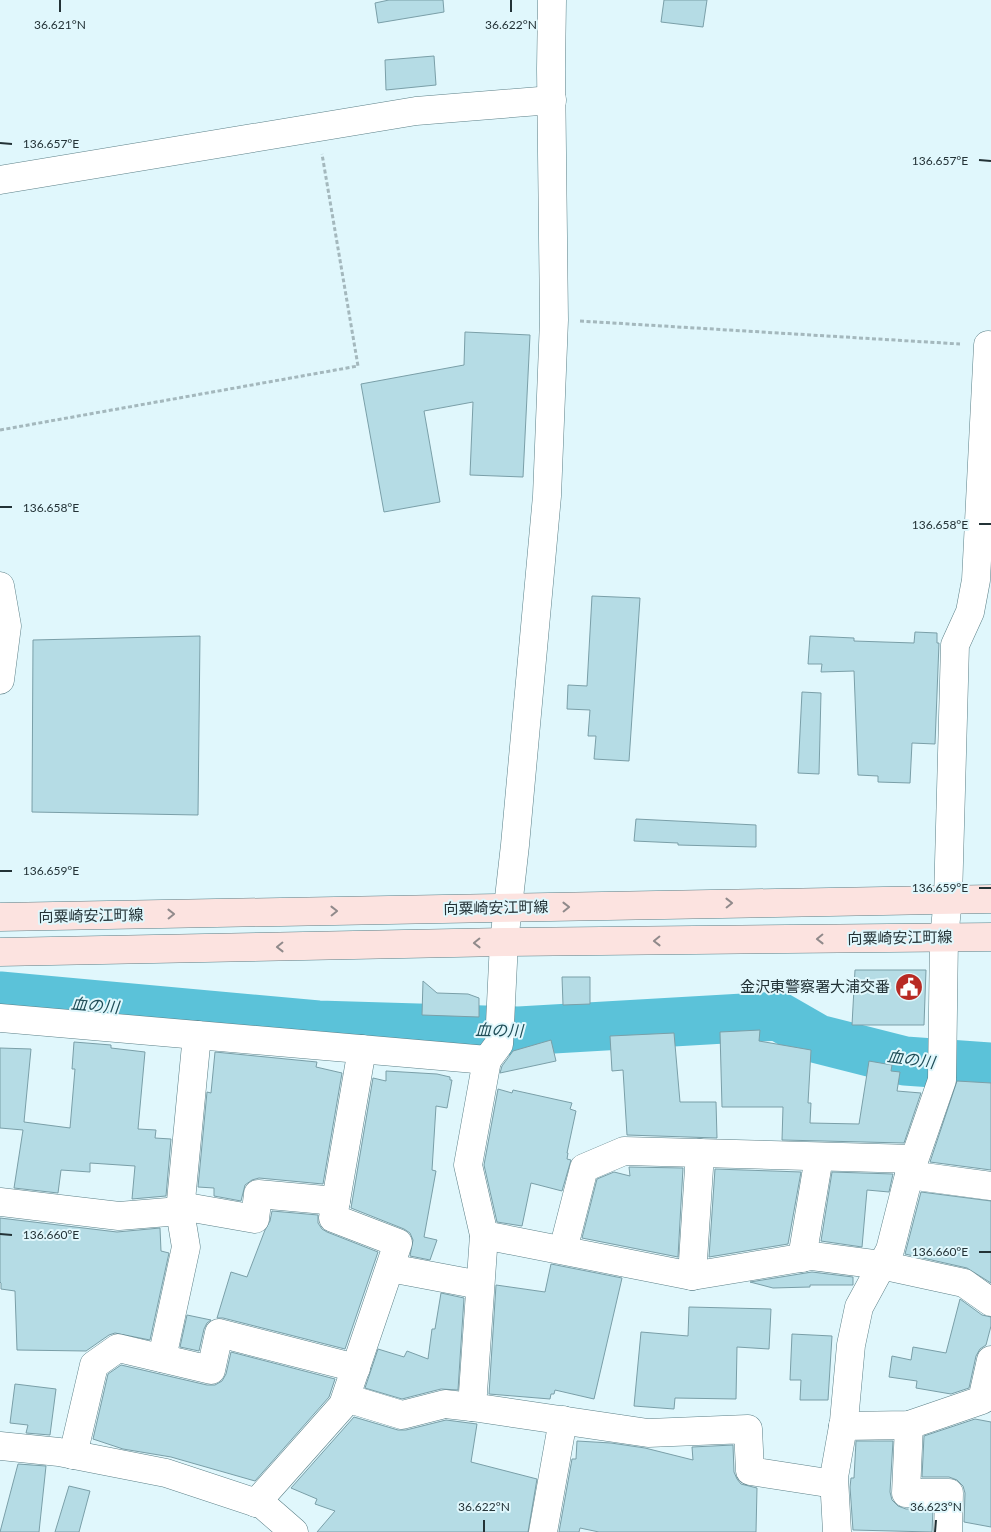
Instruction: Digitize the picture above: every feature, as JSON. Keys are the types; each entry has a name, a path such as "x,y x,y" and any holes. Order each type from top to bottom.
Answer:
{"main road":[{"name":"向粟崎安江町線","path":"0,917 991,898"},
{"name":"向粟崎安江町線","path":"0,952 504,942 991,937"}],"street":[{"path":"472,1407 484,1234 468,1165 501,1017 504,942 547,496 554,320 552,0"},
{"path":"0,180 416,111 552,100"},
{"path":"838,1532 834,1477 843,1426 851,1345 859,1307 890,1250 911,1167 942,1080 944,938 948,899 956,645 970,612 976,580 988,345"},
{"path":"0,586 7,626 0,680"},
{"path":"0,1018 362,1049 493,1052"},
{"path":"162,1358 186,1247 181,1209 197,1035"},
{"path":"256,1503 343,1405 398,1243 333,1218 362,1049"},
{"path":"563,1250 584,1168 624,1151 819,1157 911,1167 991,1186"},
{"path":"692,1276 700,1153"},
{"path":"802,1258 819,1157"},
{"path":"0,1202 119,1216 181,1209 255,1219 258,1194 336,1201"},
{"path":"484,1234 692,1276 812,1256 882,1265 964,1283 991,1302"},
{"path":"390,1268 480,1285"},
{"path":"73,1455 94,1364 118,1348 211,1370 219,1333 356,1368"},
{"path":"843,1426 909,1425 982,1400 991,1360"},
{"path":"346,1398 402,1415 445,1404 648,1433 748,1429 750,1470 834,1484"},
{"path":"543,1532 563,1420"},
{"path":"909,1425 906,1492 949,1493 948,1532"},
{"path":"0,1446 73,1455 166,1473 263,1505 294,1532"}],"path":[{"path":"0,430 358,366 318,127"},
{"path":"554,320 988,345"}],"building":[{"path":"389,0 443,0 444,12 378,23 375,3"},
{"path":"664,0 707,0 703,27 661,22"},
{"path":"434,56 436,85 386,90 385,60"},
{"path":"465,332 530,335 523,477 470,475 473,402 424,411 440,502 384,512 361,384 464,365"},
{"path":"592,596 640,598 629,761 594,759 596,736 588,736 590,710 567,709 568,685 587,686"},
{"path":"915,632 937,633 937,643 939,643 935,744 912,743 910,783 878,782 878,776 858,775 854,671 821,672 822,664 808,664 810,636 854,638 854,641 914,643"},
{"path":"200,636 198,815 32,812 33,640"},
{"path":"802,692 821,693 819,774 798,773"},
{"path":"636,819 756,825 756,847 678,845 678,843 634,841"},
{"path":"855,970 926,970 924,1025 852,1025"},
{"path":"562,977 590,977 590,1004 563,1005"},
{"path":"423,981 437,993 468,994 479,998 479,1017 422,1015"},
{"path":"760,1030 759,1041 811,1050 808,1103 811,1103 810,1123 859,1124 869,1061 892,1065 891,1071 900,1072 897,1091 921,1093 904,1143 782,1140 783,1107 722,1107 720,1032"},
{"path":"674,1033 680,1102 716,1102 717,1138 627,1135 623,1070 612,1071 610,1036"},
{"path":"551,1040 556,1061 500,1073 502,1066 513,1051"},
{"path":"74,1042 111,1045 111,1048 145,1052 138,1129 156,1130 155,1138 171,1139 166,1196 132,1199 135,1166 90,1163 90,1172 61,1170 58,1193 14,1188 23,1130 0,1128 0,1048 31,1049 24,1122 70,1128 75,1069 72,1069"},
{"path":"215,1052 317,1062 316,1067 342,1073 323,1184 259,1178 245,1185 241,1201 214,1196 214,1188 198,1187 207,1092 211,1093"},
{"path":"386,1071 437,1074 450,1077 450,1080 452,1080 447,1108 436,1106 432,1170 436,1171 424,1237 437,1240 430,1260 410,1256 413,1240 410,1233 404,1229 351,1208 373,1078 386,1081"},
{"path":"957,1081 991,1083 991,1170 930,1162"},
{"path":"498,1089 512,1093 513,1090 572,1103 570,1109 576,1111 567,1153 567,1159 571,1160 562,1191 531,1183 522,1226 497,1222 484,1165"},
{"path":"629,1167 683,1168 678,1257 582,1238 597,1179 614,1172 630,1176"},
{"path":"715,1169 801,1172 788,1244 709,1257"},
{"path":"832,1172 893,1174 889,1192 867,1190 862,1247 821,1241"},
{"path":"921,1192 991,1201 991,1283 967,1268 905,1254"},
{"path":"272,1211 318,1215 318,1223 322,1229 378,1252 345,1349 217,1318 231,1272 247,1277 270,1221"},
{"path":"0,1218 117,1232 160,1228 161,1251 169,1253 150,1340 115,1333 86,1351 17,1350 15,1291 1,1289 0,1282"},
{"path":"551,1264 622,1278 594,1399 555,1390 554,1394 551,1394 550,1399 489,1394 496,1285 545,1292"},
{"path":"812,1272 853,1277 853,1285 810,1285 810,1287 773,1288 750,1282"},
{"path":"441,1293 464,1298 458,1390 441,1389 402,1399 365,1388 378,1349 404,1357 407,1351 428,1359 432,1329 435,1329"},
{"path":"960,1299 982,1315 991,1317 991,1326 986,1345 980,1349 976,1356 969,1388 951,1394 916,1388 917,1381 889,1377 892,1356 911,1360 913,1347 946,1353"},
{"path":"689,1307 771,1309 769,1349 737,1347 736,1399 675,1398 674,1409 634,1406 641,1332 688,1336"},
{"path":"187,1315 211,1320 204,1329 199,1351 180,1347"},
{"path":"792,1334 832,1336 828,1400 800,1400 801,1380 790,1380"},
{"path":"231,1352 335,1379 329,1397 255,1481 171,1457 123,1449 93,1439 108,1374 121,1365 207,1385 215,1385 222,1381 226,1374"},
{"path":"15,1384 56,1389 50,1435 26,1433 28,1425 10,1423"},
{"path":"354,1417 398,1430 406,1430 446,1420 477,1424 471,1462 537,1479 528,1532 317,1532 335,1511 315,1504 317,1499 291,1488"},
{"path":"975,1419 991,1422 991,1527 964,1522 965,1493 963,1486 957,1480 949,1477 922,1477 924,1436"},
{"path":"577,1441 645,1448 693,1460 692,1447 733,1445 734,1472 737,1479 741,1484 757,1488 756,1532 599,1532 580,1528 579,1532 559,1532 572,1459 576,1459"},
{"path":"856,1441 893,1441 890,1492 892,1500 898,1506 906,1509 933,1509 932,1532 853,1530 850,1487 851,1478 854,1478"},
{"path":"18,1464 46,1466 39,1532 0,1532"},
{"path":"69,1486 90,1491 79,1532 55,1532"}],"waterway":[{"name":"血の川","path":"0,996 318,1025 519,1031 778,1016 818,1039 905,1061 991,1067"}],"place":[{"name":"金沢東警察署大浦交番","path":"909,987"}]}
